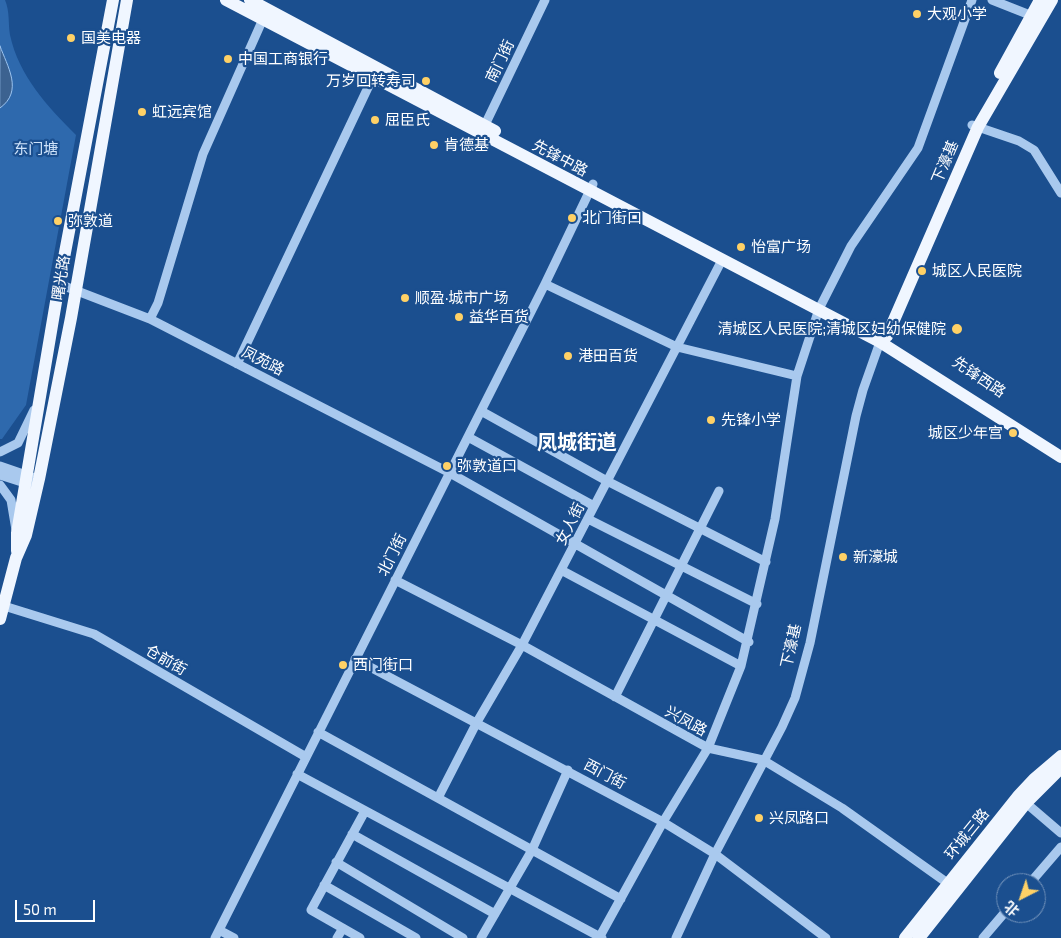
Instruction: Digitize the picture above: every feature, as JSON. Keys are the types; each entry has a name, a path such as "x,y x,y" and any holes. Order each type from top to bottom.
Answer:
{"main road":[{"path":"107,0 111,14"},
{"name":"曙光路","path":"0,619 16,558 26,535 43,386 58,284 113,0"},
{"name":"曙光路","path":"16,558 17,533 32,481 75,289 127,0"},
{"name":"先锋中路","path":"226,0 372,77 483,130"},
{"name":"先锋中路","path":"250,0 722,260 821,305"},
{"name":"下濠基","path":"1037,18 1040,0"},
{"name":"下濠基","path":"883,337 975,126 1037,18 1052,0"},
{"name":"先锋中路","path":"591,188 883,337"},
{"name":"先锋西路","path":"883,337 1061,449"},
{"name":"先锋西路","path":"883,337 1061,457"},
{"name":"环城三路","path":"904,938 953,887 1019,795 1034,779 1061,756"},
{"path":"918,938 953,887 1026,803 1061,768"}],"street":[{"name":"南门街","path":"483,130 545,0"},
{"path":"297,774 600,938 663,822 708,748 741,666 757,604 775,519 797,376 821,305 852,246 918,148 972,0"},
{"path":"992,0 1037,18"},
{"path":"150,319 158,302 202,154 263,19"},
{"path":"237,364 372,77"},
{"path":"975,126 1020,141 1034,150 1061,193"},
{"name":"北门街","path":"217,934 545,284 591,188"},
{"name":"女人街","path":"438,798 476,722 522,645 722,260"},
{"name":"凤苑路","path":"58,284 150,319 450,472 748,642"},
{"path":"545,284 677,347 797,376"},
{"name":"下濠基","path":"676,938 715,854 782,727 795,698 810,642 862,390 883,337"},
{"path":"0,452 13,446 22,437 43,386"},
{"path":"481,411 607,481 766,562"},
{"path":"468,437 594,506"},
{"path":"0,466 32,481"},
{"path":"0,476 32,481"},
{"path":"0,485 11,500 13,523 17,533"},
{"path":"615,697 719,491"},
{"path":"588,519 757,604"},
{"path":"561,570 741,666"},
{"name":"兴凤路","path":"395,580 522,645 708,748 763,760 842,808 953,887"},
{"name":"仓前街","path":"4,606 94,634 306,756"},
{"name":"西门街","path":"355,660 568,770 663,822 715,854 826,938"},
{"path":"318,732 621,899"},
{"path":"481,938 532,850 568,770"},
{"path":"1026,803 1061,833"},
{"path":"360,938 311,910 365,810"},
{"path":"352,834 495,914"},
{"path":"1039,873 1061,847"},
{"path":"336,862 463,938"},
{"path":"324,885 416,938"},
{"path":"984,938 997,923"},
{"path":"337,938 343,928"},
{"path":"217,934 234,938"}],"green space":[{"name":"东门塘","path":"0,0 5,0 7,4 10,35 14,50 27,77 55,113 76,135 26,405 2,439 0,439"}],"shaded area":[{"name":"东门塘","path":"0,46 12,78 12,86 11,94 0,108"}],"place":[{"name":"大观小学","path":"917,14"},
{"name":"国美电器","path":"71,38"},
{"name":"中国工商银行","path":"228,59"},
{"name":"万岁回转寿司","path":"426,81"},
{"name":"虹远宾馆","path":"142,112"},
{"name":"屈臣氏","path":"375,120"},
{"name":"肯德基","path":"434,145"},
{"name":"北门街口","path":"572,218"},
{"name":"弥敦道","path":"58,221"},
{"name":"怡富广场","path":"741,247"},
{"name":"城区人民医院","path":"922,271"},
{"name":"顺盈·城市广场","path":"405,298"},
{"name":"益华百货","path":"459,317"},
{"name":"清城区人民医院;清城区妇幼保健院","path":"957,329"},
{"name":"港田百货","path":"568,356"},
{"name":"先锋小学","path":"711,420"},
{"name":"城区少年宫","path":"1013,433"},
{"name":"弥敦道口","path":"447,466"},
{"name":"新濠城","path":"843,557"},
{"name":"西门街口","path":"343,665"},
{"name":"兴凤路口","path":"759,818"}],"district":[{"name":"凤城街道","path":"577,442"}]}
